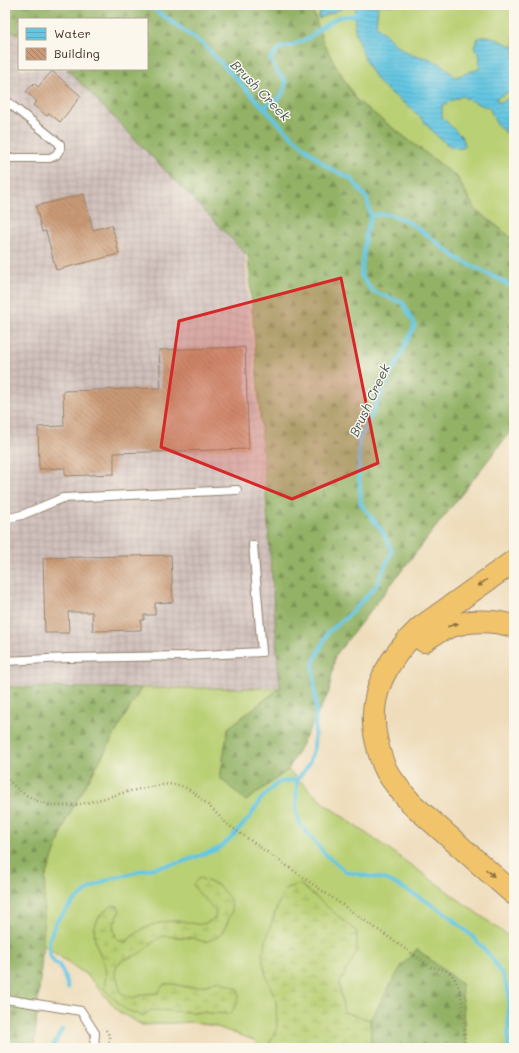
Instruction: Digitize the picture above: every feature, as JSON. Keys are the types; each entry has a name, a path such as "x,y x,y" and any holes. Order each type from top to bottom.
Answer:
{"highway":[{"path":"514,561 420,628 407,640 397,653 382,679 374,705 374,733 378,750 386,771 399,789 412,804 514,894"},
{"path":"514,626 503,622 482,620 464,622 445,627 432,634 422,642 401,665 388,694 386,710 389,742 393,758 401,773 412,787 514,875"}],"lane":[{"path":"5,100 60,144 60,150 56,155 50,158 5,158"},
{"path":"5,519 22,515 63,498 237,490"},
{"path":"5,661 68,658 184,656 262,652 253,545"},
{"path":"5,999 81,1011 95,1033 94,1048"}],"path":[{"path":"5,763 5,882"},
{"path":"5,777 19,790 30,797 46,804 63,806 96,800 131,790 165,785 178,785 186,789 204,801 227,824 431,967 442,969 452,974 463,1002 465,1048"}],"highlighted area":[{"path":"341,278 378,463 292,499 161,447 179,321"}],"shaded area":[{"path":"5,30 18,34 18,70 68,70 245,253 280,688 5,687"}],"green space":[{"path":"5,5 312,5 323,43 356,100 457,177 474,208 514,240 514,427 335,656 329,692 288,770 246,801 220,778 228,728 280,688 248,256 68,70 148,70 148,18 18,18 18,34 5,30"},
{"path":"312,5 514,5 514,240 474,208 457,177 356,100 323,43"},
{"path":"6,687 141,688 67,818 45,879 43,945 34,1048 5,1048"},
{"path":"141,688 280,688 228,728 246,801 288,770 325,804 507,935 514,948 514,1048 466,1048 461,984 370,1020 371,1048 262,1048 254,1040 214,1026 191,1022 142,1025 119,1012 88,976 43,945 45,879 67,818"},
{"path":"199,878 218,885 230,899 232,911 225,929 218,937 205,942 192,938 163,936 139,954 123,960 117,965 115,972 121,993 132,998 145,994 158,993 164,984 193,987 218,980 238,989 239,996 236,1005 230,1014 151,1010 143,1016 126,1010 104,989 106,976 105,967 97,947 94,932 99,917 113,905 118,906 120,911 113,926 116,938 121,941 127,941 137,932 162,922 182,921 204,924 215,918 216,912 198,892 193,884"},
{"path":"300,884 357,932 357,951 339,984 344,1012 370,1020 371,1048 286,1048 269,1044 277,1028 276,1001 265,972 262,955 278,904 286,888"},
{"path":"417,949 461,984 466,1048 371,1048 370,1020 402,965"}],"water":[{"path":"322,5 343,5 343,8 318,19"},
{"path":"356,5 378,5 376,25 395,44 411,55 428,58 442,65 455,77 479,69 480,56 474,47 478,38 489,36 514,47 514,90 496,98 499,103 514,95 514,137 500,128 489,107 480,105 462,96 442,106 442,117 462,137 465,144 463,148 456,148 449,145 437,136 416,113 386,89 370,70 356,34"}],"building":[{"path":"52,71 81,96 60,122 49,113 47,116 33,105 37,101 26,92 34,83 38,87"},
{"path":"84,194 93,230 112,225 119,254 56,270 46,231 42,232 36,206"},
{"path":"245,347 249,449 114,453 114,474 65,476 65,468 39,469 38,427 64,426 63,391 161,388 159,350"},
{"path":"171,555 173,602 155,603 155,615 144,615 144,620 141,620 141,630 93,631 92,612 68,612 69,633 45,633 43,558"}],"waterway":[{"name":"Brush Creek","path":"148,5 203,44 285,130 327,167 352,179 367,199 371,216 366,234 361,275 372,291 403,303 415,325 359,440 361,504 383,532 392,551 376,586 349,615 328,632 313,664 316,708 314,746 309,764 297,780 296,812 300,824 324,853 346,872 388,880 448,915 474,938 490,956 503,976 509,993 508,1048"},
{"path":"263,107 279,98 285,87 286,81 277,72 270,59 280,48 293,45 309,38 322,27 339,17 355,15 358,12"},
{"path":"371,216 383,214 393,215 414,225 462,261 514,288"},
{"path":"68,988 64,974 59,965 55,963 49,954 49,941 55,923 72,903 91,888 107,880 144,870 179,863 218,849 230,839 250,817 261,799 279,782 297,780"},
{"path":"52,1048 62,1030"}]}
